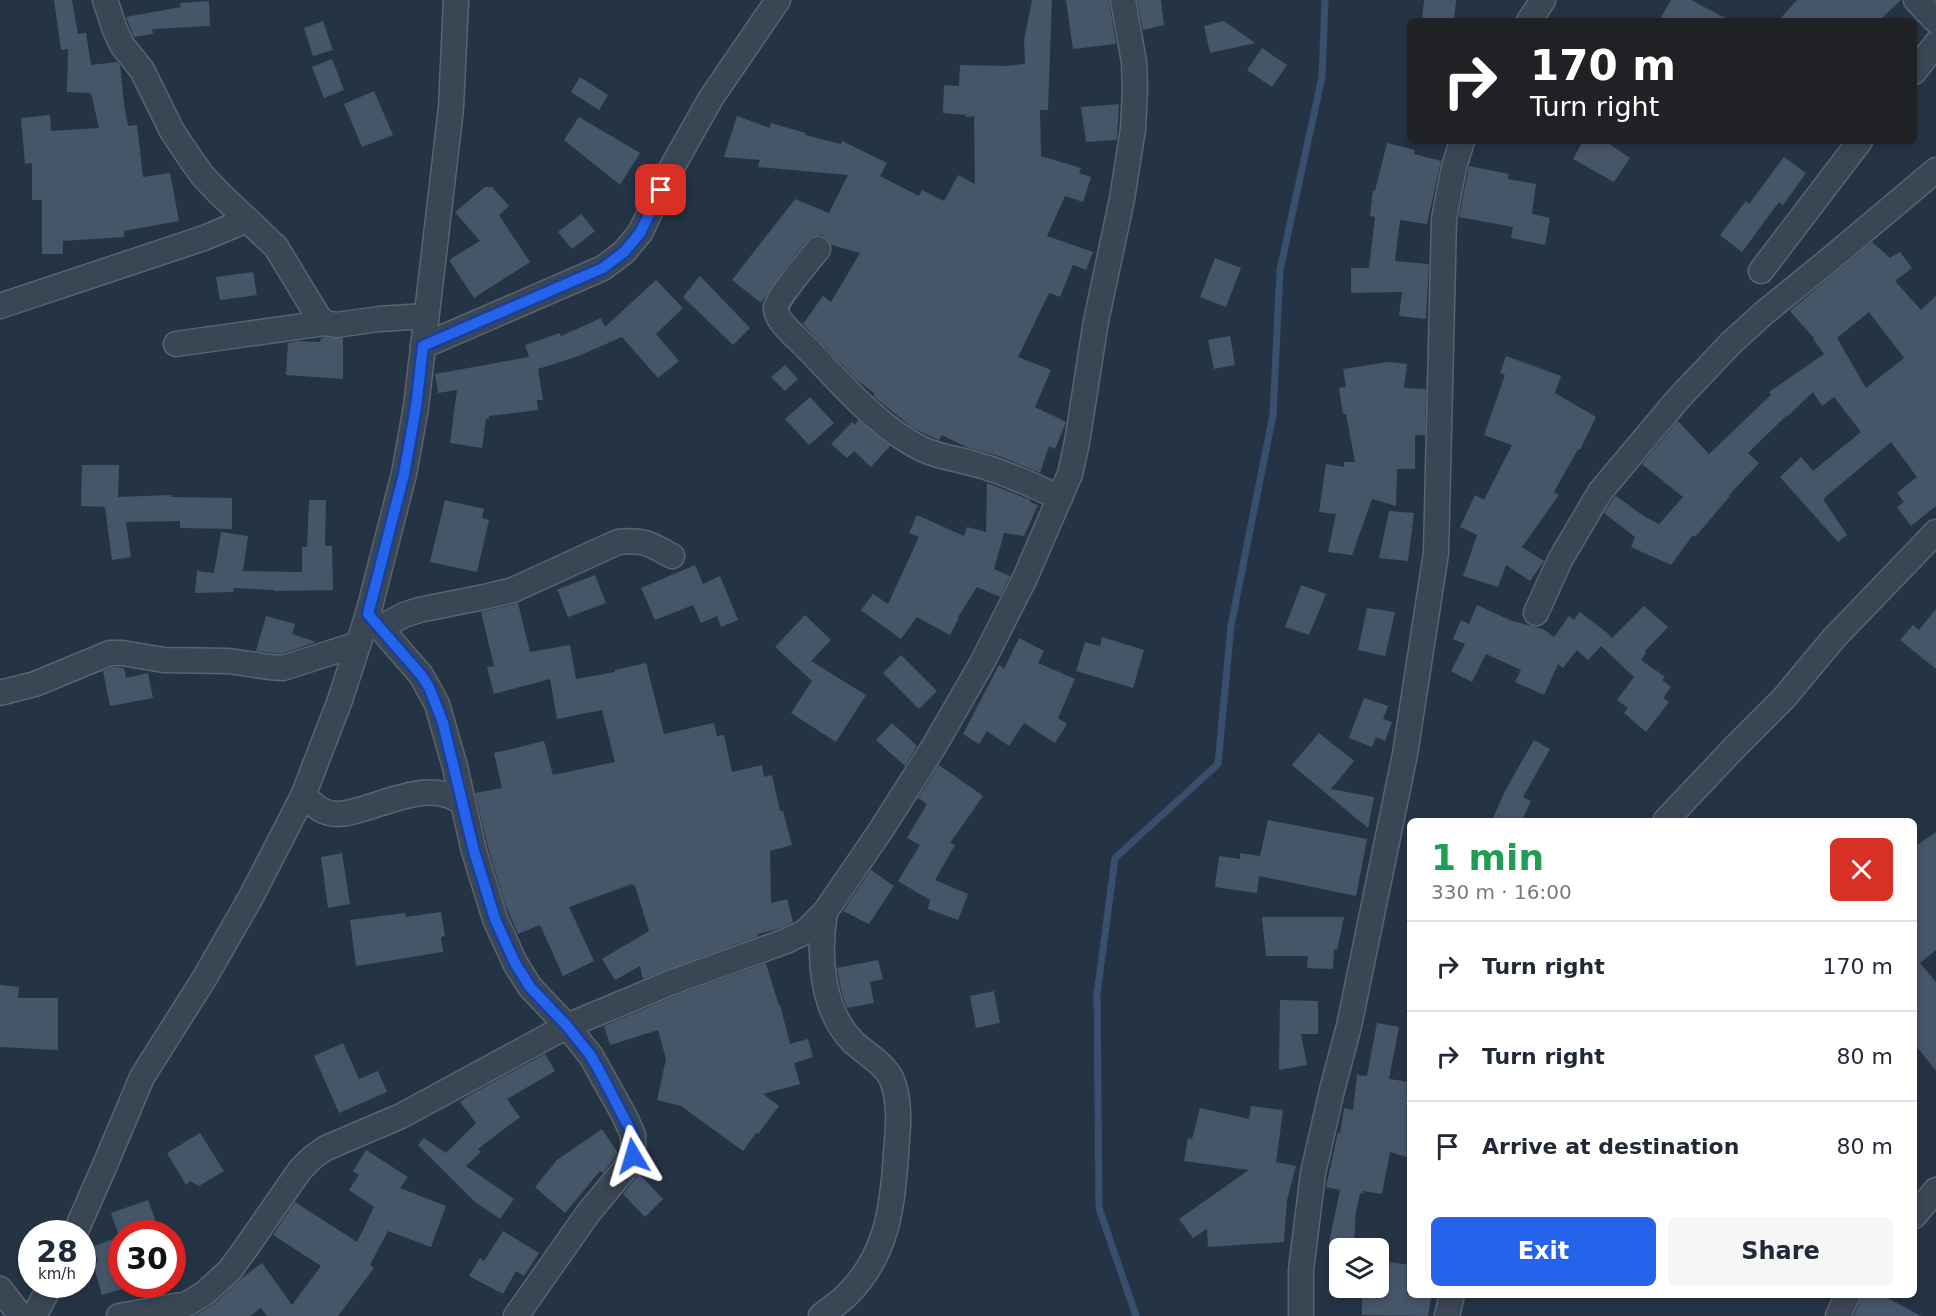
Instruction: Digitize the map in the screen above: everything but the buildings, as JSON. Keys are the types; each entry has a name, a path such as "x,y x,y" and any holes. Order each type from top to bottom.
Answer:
{"street":[{"path":"105,0 122,45 142,69 172,131 202,175 232,207 276,246 314,311 325,323"},
{"path":"81,1220 142,1077 204,979 251,897 303,796 358,644 374,621 416,407 450,108 456,0"},
{"path":"423,346 603,268 624,252 640,233 671,168 711,98 778,0"},
{"path":"118,1316 192,1310 205,1293 230,1270 300,1170 326,1148 382,1125 435,1099 567,1026 670,983 806,932 825,912 881,830 982,663 1024,578 1070,474 1096,321 1122,199 1133,129 1134,62 1123,0"},
{"path":"1531,18 1543,0"},
{"path":"1916,0 1936,21"},
{"path":"1917,68 1936,44"},
{"path":"1300,1316 1301,1270 1313,1173 1349,1026 1405,754 1432,590 1436,553 1444,219 1461,144"},
{"path":"1761,271 1858,144"},
{"path":"1536,613 1560,560 1600,492 1678,399 1764,313 1936,170"},
{"path":"0,306 132,260 204,238 247,219"},
{"path":"818,249 782,295 776,305 776,312 788,329 857,400 905,440 924,450 975,463 1060,498"},
{"path":"176,344 325,323 346,325 426,316"},
{"path":"1668,818 1784,698 1834,638 1936,532"},
{"path":"374,621 513,590 618,542 644,541 672,556"},
{"path":"374,621 429,687 443,723 474,851 495,919 515,963 530,987 567,1026 591,1056 633,1135 633,1156 624,1170 589,1212 516,1316"},
{"path":"0,693 35,684 110,653 122,652 164,660 229,661 283,668 358,644"},
{"path":"303,796 324,812 336,814 432,792 453,795 463,803"},
{"path":"821,1316 846,1296 865,1274 880,1247 889,1220 897,1138 897,1102 889,1075 849,1037 834,1017 829,1003 821,942 825,912"},
{"path":"1917,1212 1936,1190"},
{"path":"0,1289 21,1316"},
{"path":"34,1316 44,1298"},
{"path":"1447,1316 1451,1298"},
{"path":"1838,1316 1846,1298"}],"waterway":[{"path":"1136,1316 1099,1208 1097,994 1115,858 1218,764 1231,626 1273,415 1280,270 1322,77 1325,0"}],"route":[{"path":"633,1156 633,1135 591,1056 567,1026 530,987 515,963 495,919 474,851 450,747 437,704 429,687 368,614 404,474 416,407 423,346 603,268 624,252 640,233 661,190"}]}
